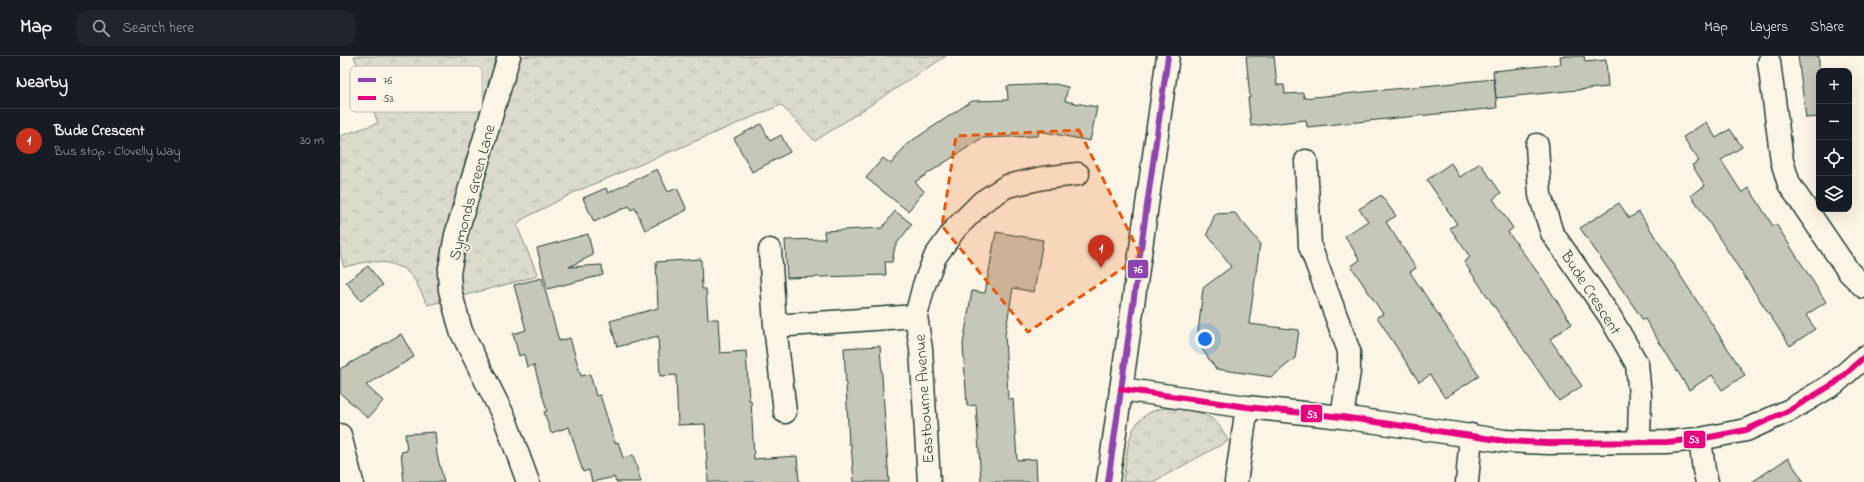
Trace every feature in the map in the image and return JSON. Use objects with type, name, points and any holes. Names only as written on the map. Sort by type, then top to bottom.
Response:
[{"type":"street","name":"Symonds Green Lane","points":[[509,56],[456,235],[449,273],[450,290],[461,331],[505,419],[528,482]]},
{"type":"street","points":[[1108,482],[1168,56]]},
{"type":"street","points":[[1769,62],[1782,162],[1789,184],[1848,272],[1864,287]]},
{"type":"street","name":"Bude Crescent","points":[[1537,145],[1540,194],[1552,233],[1609,315],[1636,364],[1640,396],[1639,441]]},
{"type":"street","points":[[1306,161],[1310,246],[1349,351],[1349,371],[1342,417]]},
{"type":"street","name":"Eastbourne Avenue","points":[[929,482],[921,348],[916,316],[924,285],[935,257],[955,230],[982,202],[1007,186],[1044,178],[1078,174]]},
{"type":"street","points":[[770,250],[775,326],[785,412]]},
{"type":"street","name":"Eastbourne Avenue","points":[[775,326],[916,316]]},
{"type":"street","points":[[1121,388],[1247,407],[1342,417],[1505,440],[1549,443],[1639,441],[1666,442],[1700,439],[1746,430],[1790,410],[1835,383],[1864,357]]},
{"type":"street","points":[[1236,482],[1247,407]]},
{"type":"street","points":[[340,435],[352,482]]},
{"type":"street","points":[[1467,482],[1471,435]]},
{"type":"street","points":[[1700,439],[1707,482]]},
{"type":"highlighted area","points":[[1079,130],[1141,256],[1028,332],[942,226],[956,136]]},
{"type":"green space","points":[[354,56],[946,56],[815,141],[781,105],[575,192],[521,220],[517,226],[538,276],[428,305],[414,279],[405,269],[388,263],[370,261],[344,267],[340,254],[340,136],[378,123],[374,112],[482,112],[482,66],[358,66]]},
{"type":"green space","points":[[1165,408],[1186,410],[1203,414],[1217,423],[1228,441],[1153,482],[1123,482],[1128,446],[1135,426],[1142,418],[1152,412]]},
{"type":"building","points":[[1246,56],[1274,56],[1277,85],[1284,85],[1285,94],[1303,93],[1304,98],[1494,79],[1497,108],[1307,127],[1306,120],[1251,126]]},
{"type":"building","points":[[1560,56],[1584,56],[1585,62],[1606,60],[1608,87],[1496,98],[1493,71],[1561,64]]},
{"type":"building","points":[[1798,56],[1819,56],[1819,68],[1816,68],[1816,117],[1806,118]]},
{"type":"building","points":[[1055,84],[1068,87],[1065,101],[1097,107],[1090,141],[1039,131],[1038,136],[982,138],[915,182],[924,191],[908,211],[866,178],[883,158],[891,164],[907,144],[972,101],[1008,100],[1007,86]]},
{"type":"building","points":[[1706,122],[1716,138],[1730,129],[1742,147],[1721,160],[1742,193],[1749,188],[1773,226],[1776,224],[1826,302],[1806,315],[1815,329],[1790,346],[1691,195],[1705,186],[1692,165],[1699,161],[1683,137]]},
{"type":"building","points":[[761,124],[770,141],[781,135],[790,152],[752,172],[734,138]]},
{"type":"building","points":[[1451,163],[1460,177],[1480,163],[1501,193],[1493,199],[1513,228],[1508,232],[1541,277],[1572,324],[1550,339],[1582,386],[1559,401],[1464,262],[1470,257],[1450,228],[1457,224],[1427,180]]},
{"type":"building","points":[[657,169],[668,192],[677,188],[687,210],[645,230],[635,208],[631,210],[629,206],[594,222],[583,198],[606,188],[608,193]]},
{"type":"building","points":[[1381,195],[1396,216],[1386,222],[1416,268],[1410,272],[1479,376],[1445,398],[1430,375],[1419,382],[1377,317],[1383,314],[1351,266],[1360,260],[1345,236],[1368,221],[1359,209]]},
{"type":"building","points":[[1619,203],[1629,218],[1639,212],[1745,375],[1722,390],[1712,375],[1689,390],[1645,319],[1643,320],[1580,228]]},
{"type":"building","points":[[895,211],[912,224],[895,246],[892,262],[885,262],[886,275],[787,278],[785,240],[825,239],[824,231],[882,228]]},
{"type":"building","points":[[1235,213],[1260,243],[1249,324],[1299,330],[1295,358],[1272,377],[1216,369],[1197,342],[1203,288],[1231,267],[1207,234],[1215,214]]},
{"type":"building","points":[[996,232],[1043,240],[1034,292],[1013,288],[1005,335],[1008,399],[1013,399],[1017,460],[1036,459],[1037,482],[981,482],[976,405],[967,406],[963,344],[972,291],[985,293]]},
{"type":"building","points":[[588,234],[593,255],[569,267],[602,265],[603,275],[547,289],[537,248]]},
{"type":"building","points":[[701,259],[702,289],[706,289],[708,319],[718,319],[720,353],[746,351],[749,400],[751,400],[754,459],[797,456],[799,482],[708,482],[705,424],[678,425],[676,375],[660,376],[658,336],[617,347],[610,321],[658,308],[656,262]]},
{"type":"building","points":[[368,266],[383,285],[361,301],[346,282]]},
{"type":"building","points":[[542,278],[559,341],[570,338],[581,376],[590,374],[596,396],[600,395],[615,443],[618,442],[623,458],[633,455],[641,482],[616,482],[614,477],[592,482],[589,470],[583,472],[569,427],[551,433],[544,412],[547,411],[534,365],[527,367],[524,354],[519,356],[513,334],[526,330],[514,285]]},
{"type":"building","points":[[401,334],[414,357],[366,385],[383,401],[368,418],[340,393],[340,369]]},
{"type":"building","points":[[880,346],[889,482],[854,482],[851,444],[849,444],[844,348]]},
{"type":"building","points":[[435,432],[437,455],[444,482],[404,482],[401,452],[407,451],[405,434]]},
{"type":"building","points":[[1788,458],[1804,482],[1752,482]]},
{"type":"transit line","name":"76","points":[[1108,482],[1168,56]]},
{"type":"transit line","name":"53","points":[[1121,389],[1247,407],[1342,417],[1505,441],[1549,443],[1666,442],[1700,439],[1746,430],[1790,410],[1835,383],[1864,357]]},
{"type":"place","name":"Bude Crescent","points":[[1101,268]]}]
